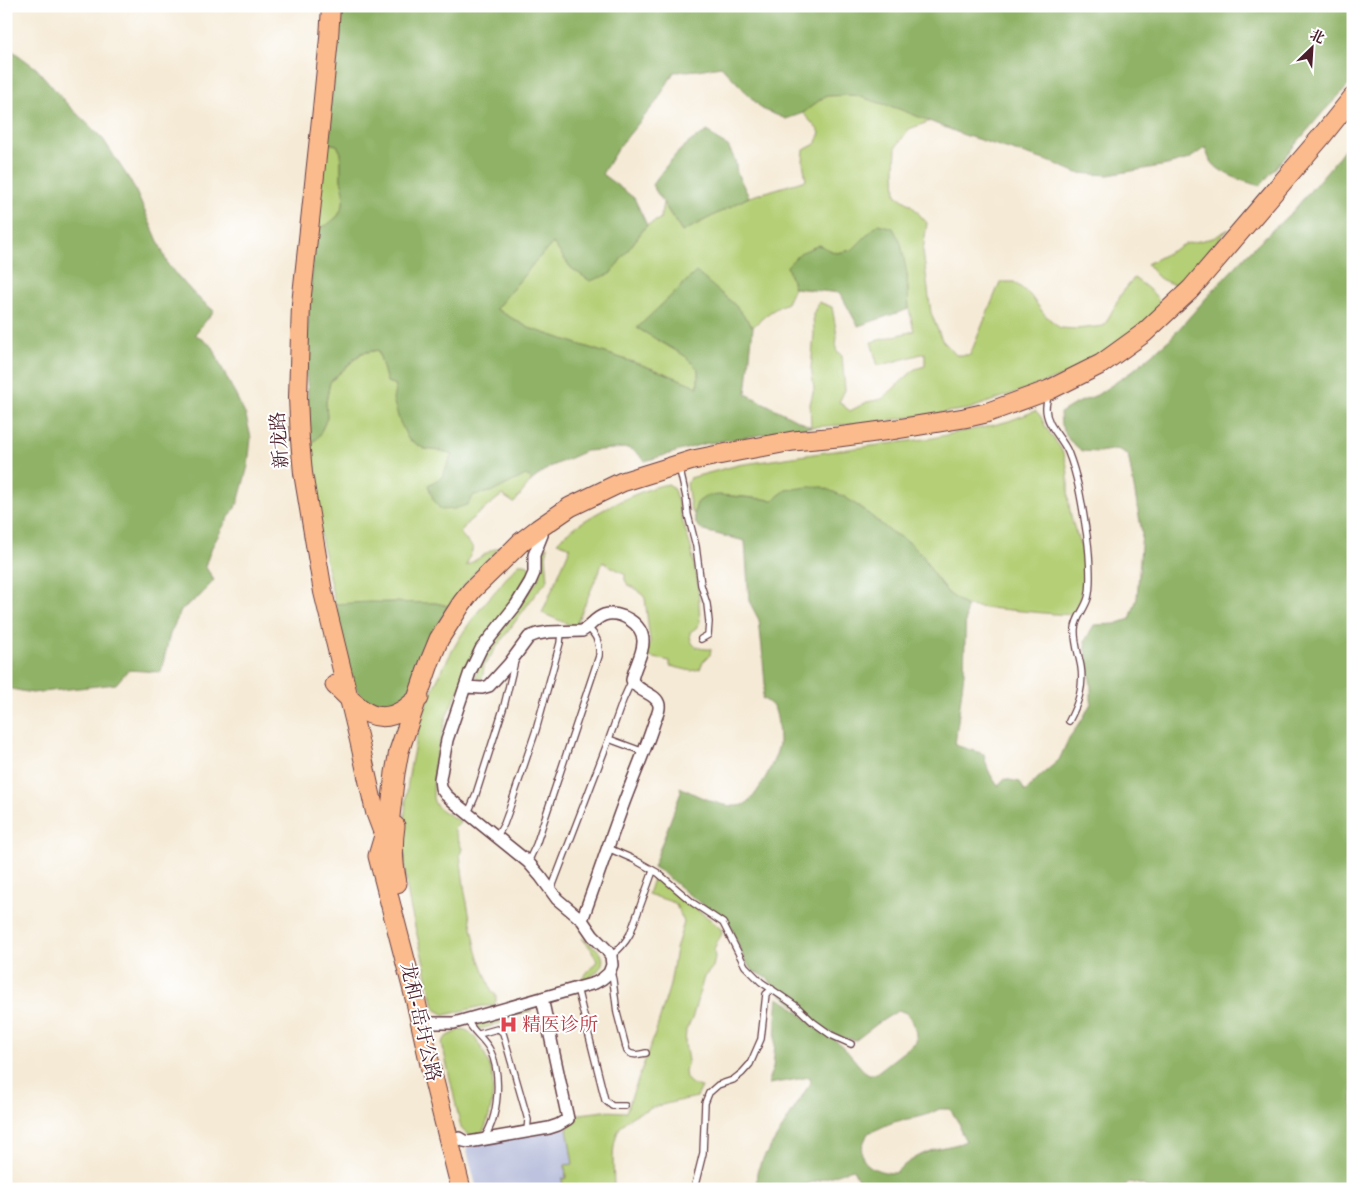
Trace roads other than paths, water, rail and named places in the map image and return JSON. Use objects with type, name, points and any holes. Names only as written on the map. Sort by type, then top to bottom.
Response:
[{"type":"highway","points":[[1048,394],[1101,364],[1144,333],[1191,289],[1353,97]]},
{"type":"highway","points":[[386,859],[393,842],[406,764],[430,661],[439,640],[462,602],[479,582],[521,542],[540,532],[570,507],[640,476],[680,468],[738,451],[793,441],[897,429],[964,418],[1071,388],[1148,340],[1195,296],[1353,111]]},
{"type":"highway","points":[[341,691],[370,715],[381,718],[403,710],[422,695]]},
{"type":"highway","points":[[386,859],[384,836],[390,816],[399,751],[422,695]]},
{"type":"highway","name":"龙和-岳圩公路","points":[[386,859],[400,899],[434,1023],[446,1084],[471,1189]]},
{"type":"highway","name":"龙和-岳圩公路","points":[[386,859],[430,1065],[461,1189]]},
{"type":"main road","name":"新龙路","points":[[321,6],[320,36],[292,303],[287,394],[292,469],[298,516],[341,691],[359,740],[375,812],[384,836]]},
{"type":"main road","name":"新龙路","points":[[331,6],[301,304],[298,397],[303,473],[341,691],[343,714],[362,802],[386,859]]},
{"type":"street","points":[[434,1023],[454,1023],[602,980],[609,973],[612,964],[606,950],[582,920],[557,899],[536,870],[446,795],[441,788],[440,779],[447,740],[470,672],[481,649],[516,605],[530,582],[534,573],[534,555],[540,532]]},
{"type":"street","points":[[466,687],[482,688],[489,686],[528,637],[543,633],[582,631],[603,615],[610,614],[631,620],[638,627],[644,641],[632,680],[639,688],[654,696],[658,700],[659,706],[652,731],[582,920]]},
{"type":"street","points":[[459,1138],[469,1142],[558,1125],[568,1119],[542,998]]},
{"type":"lane","points":[[1048,394],[1046,408],[1050,423],[1067,450],[1075,471],[1087,532],[1089,554],[1090,577],[1088,598],[1075,628],[1081,670],[1081,691],[1069,722]]},
{"type":"lane","points":[[680,468],[707,604],[708,635],[701,639]]},
{"type":"lane","points":[[528,862],[536,845],[599,656],[600,648],[597,638],[588,628]]},
{"type":"lane","points":[[497,836],[506,818],[536,730],[560,643],[561,633]]},
{"type":"lane","points":[[468,813],[475,797],[504,706],[516,654]]},
{"type":"lane","points":[[551,891],[632,680]]},
{"type":"lane","points":[[609,739],[644,752]]},
{"type":"lane","points":[[608,848],[653,870],[693,903],[723,923],[745,966],[761,982],[796,1006],[831,1035],[851,1044]]},
{"type":"lane","points":[[610,956],[625,942],[630,934],[653,870]]},
{"type":"lane","points":[[609,973],[613,980],[617,1013],[627,1051],[634,1055],[646,1053]]},
{"type":"lane","points":[[577,988],[605,1100],[612,1106],[625,1106]]},
{"type":"lane","points":[[694,1189],[703,1153],[705,1103],[710,1093],[718,1085],[733,1080],[742,1074],[750,1064],[761,1039],[766,994],[772,990]]},
{"type":"lane","points":[[467,1019],[490,1050],[497,1082],[495,1109],[487,1134],[483,1139]]},
{"type":"lane","points":[[479,1034],[497,1029],[503,1033],[528,1120],[527,1131]]},
{"type":"place","name":"精医诊所","points":[[508,1025]]}]
